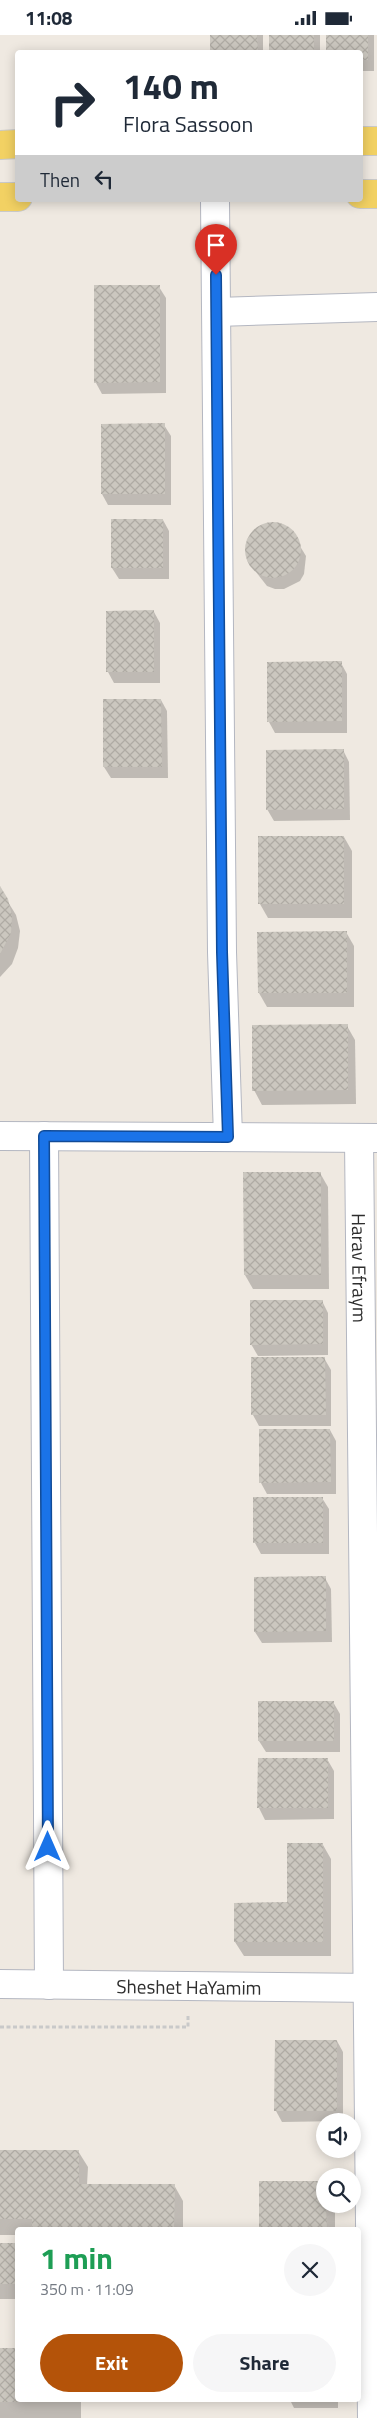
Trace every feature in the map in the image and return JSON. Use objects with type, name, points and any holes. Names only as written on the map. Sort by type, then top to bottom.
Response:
[{"type":"main road","points":[[363,141],[377,141]]},
{"type":"main road","points":[[0,145],[15,144]]},
{"type":"main road","points":[[363,194],[377,194]]},
{"type":"main road","points":[[0,197],[15,197]]},
{"type":"street","points":[[215,202],[222,952],[228,1137]]},
{"type":"street","points":[[217,312],[377,307]]},
{"type":"street","points":[[0,1136],[368,1138]]},
{"type":"street","points":[[44,1136],[50,1985]]},
{"type":"street","name":"Harav Efraym","points":[[368,1138],[372,2418]]},
{"type":"street","name":"Sheshet HaYamim","points":[[0,1984],[372,1988]]},
{"type":"path","points":[[0,2027],[188,2027],[188,1986]]},
{"type":"building","points":[[210,35],[257,35],[258,50],[210,50]]},
{"type":"building","points":[[269,35],[314,35],[314,50],[269,50]]},
{"type":"building","points":[[326,35],[368,35],[368,60],[363,60],[363,50],[326,50]]},
{"type":"building","points":[[94,285],[160,285],[160,382],[94,383]]},
{"type":"building","points":[[165,423],[165,494],[101,494],[101,424]]},
{"type":"building","points":[[111,519],[163,519],[163,568],[111,568]]},
{"type":"building","points":[[273,522],[288,527],[296,535],[301,550],[296,565],[288,573],[273,578],[258,573],[250,565],[245,550],[250,535],[258,527]]},
{"type":"building","points":[[154,610],[154,672],[106,672],[106,611]]},
{"type":"building","points":[[342,661],[342,721],[267,722],[267,662]]},
{"type":"building","points":[[103,699],[161,699],[162,767],[103,767]]},
{"type":"building","points":[[344,749],[344,809],[266,810],[266,750]]},
{"type":"building","points":[[258,836],[344,836],[344,904],[258,904]]},
{"type":"building","points":[[0,886],[8,899],[12,916],[11,933],[0,954]]},
{"type":"building","points":[[347,931],[347,993],[258,993],[257,932]]},
{"type":"building","points":[[348,1024],[348,1090],[252,1091],[252,1025]]},
{"type":"building","points":[[243,1172],[321,1172],[321,1275],[244,1275]]},
{"type":"building","points":[[250,1300],[323,1300],[323,1344],[250,1345]]},
{"type":"building","points":[[251,1357],[325,1357],[326,1415],[251,1415]]},
{"type":"building","points":[[259,1429],[330,1429],[331,1482],[259,1483]]},
{"type":"building","points":[[253,1497],[323,1497],[323,1543],[253,1543]]},
{"type":"building","points":[[326,1576],[326,1631],[254,1632],[254,1577]]},
{"type":"building","points":[[258,1701],[334,1701],[334,1741],[258,1741]]},
{"type":"building","points":[[258,1758],[328,1758],[328,1808],[257,1808]]},
{"type":"building","points":[[287,1843],[323,1843],[323,1942],[234,1942],[234,1903],[287,1902]]},
{"type":"building","points":[[275,2040],[337,2040],[337,2111],[274,2111]]},
{"type":"building","points":[[0,2150],[79,2150],[79,2184],[175,2184],[174,2227],[32,2227],[32,2219],[0,2219]]},
{"type":"building","points":[[259,2181],[316,2181],[316,2213],[326,2213],[327,2227],[259,2227]]},
{"type":"building","points":[[0,2243],[15,2243],[15,2284],[0,2284]]},
{"type":"building","points":[[0,2348],[15,2348],[15,2402],[0,2402]]},
{"type":"route","points":[[48,1847],[44,1136],[228,1137],[222,952],[216,275]]}]
